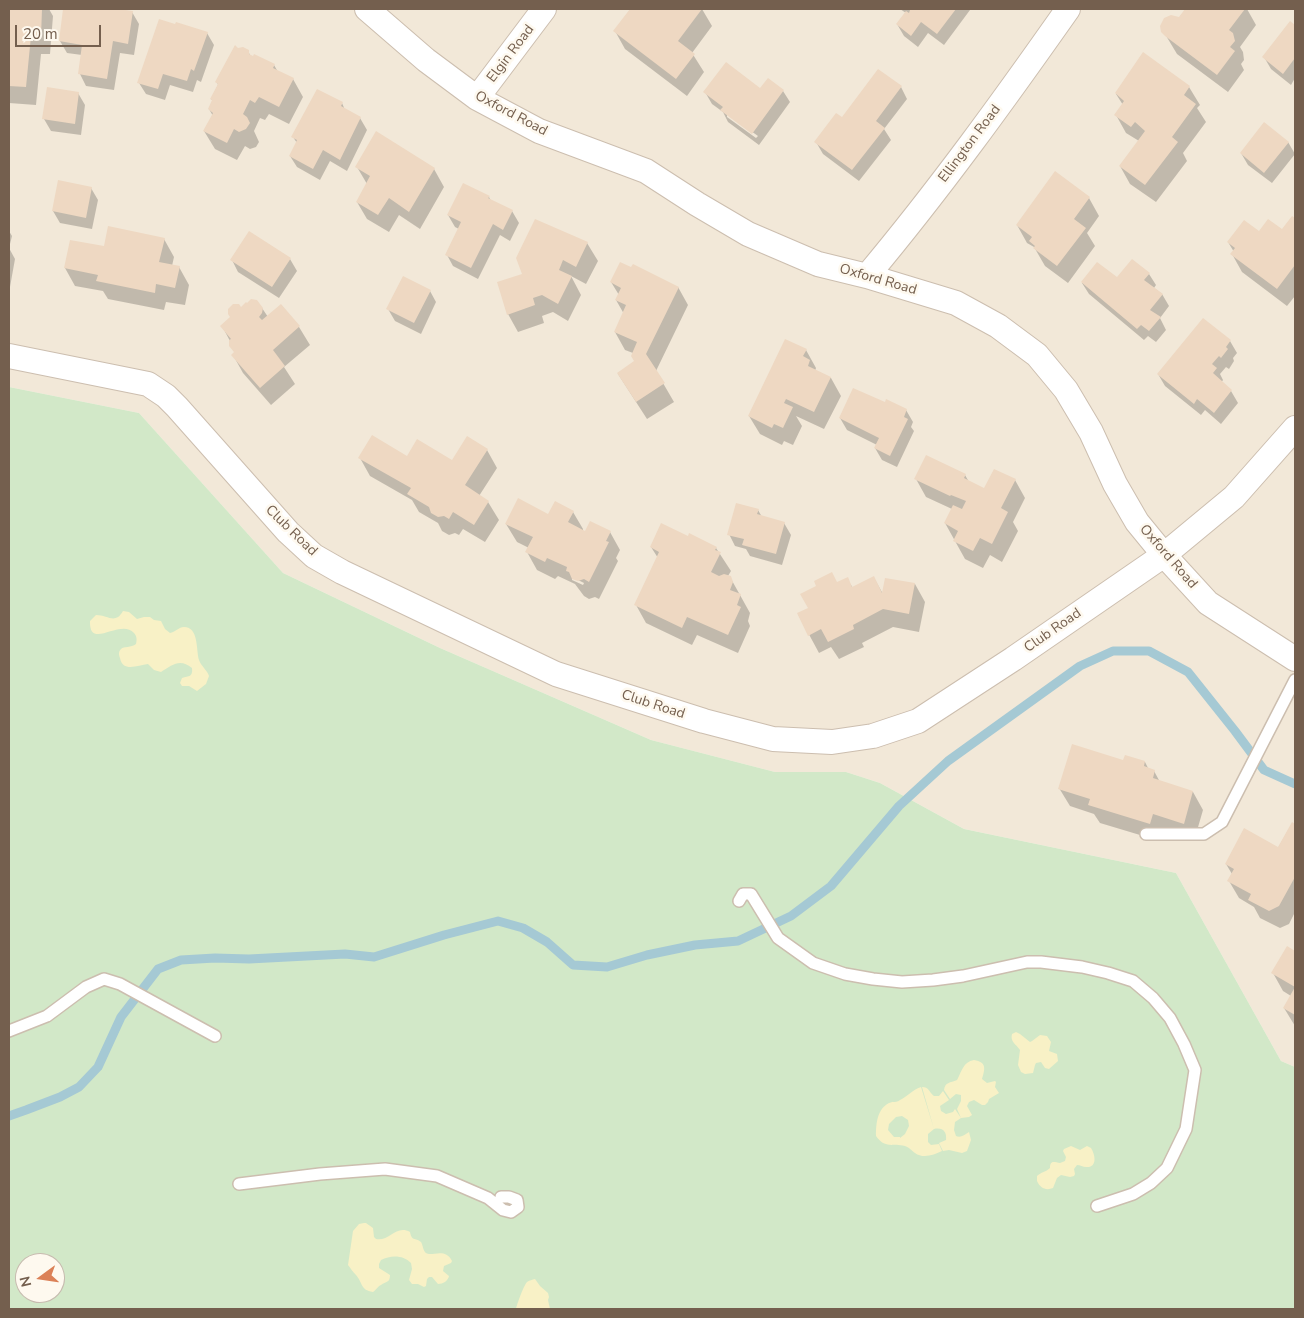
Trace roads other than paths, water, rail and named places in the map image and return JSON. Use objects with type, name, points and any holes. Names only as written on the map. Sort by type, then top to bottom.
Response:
[{"type":"street","name":"Oxford Road","points":[[367,9],[426,60],[477,98],[539,131],[646,171],[748,234],[818,264],[867,276],[956,303],[998,326],[1037,356],[1066,390],[1091,432],[1137,522],[1164,555],[1208,603],[1295,659]]},
{"type":"street","name":"Elgin Road","points":[[477,98],[544,9]]},
{"type":"street","name":"Ellington Road","points":[[867,276],[932,196],[998,108],[1068,9]]},
{"type":"street","name":"Club Road","points":[[9,356],[148,384],[166,396],[177,407],[288,532],[314,556],[342,572],[556,674],[704,722],[773,740],[832,742],[873,736],[918,721],[1013,659],[1164,555],[1234,497],[1295,428]]},
{"type":"lane","points":[[1146,834],[1204,834],[1222,822],[1295,680]]},
{"type":"lane","points":[[739,901],[744,894],[751,894],[778,938],[813,963],[845,974],[902,982],[963,976],[1027,962],[1040,962],[1082,967],[1133,980],[1153,998],[1170,1018],[1184,1044],[1194,1070],[1190,1110],[1186,1129],[1168,1168],[1151,1183],[1133,1194],[1097,1206]]},
{"type":"lane","points":[[9,1031],[47,1016],[86,987],[104,979],[120,984],[215,1036]]},
{"type":"lane","points":[[239,1184],[320,1174],[385,1169],[437,1176],[488,1198],[503,1210],[511,1212],[518,1207],[517,1200],[501,1197]]},
{"type":"waterway","points":[[9,1116],[60,1097],[79,1087],[98,1067],[121,1017],[158,969],[181,960],[345,954],[374,957],[444,935],[498,921],[523,928],[547,942],[573,965],[607,967],[647,955],[695,945],[738,941],[791,916],[831,886],[899,806],[948,761],[1080,666],[1113,651],[1149,651],[1188,672],[1264,770],[1295,784]]}]
